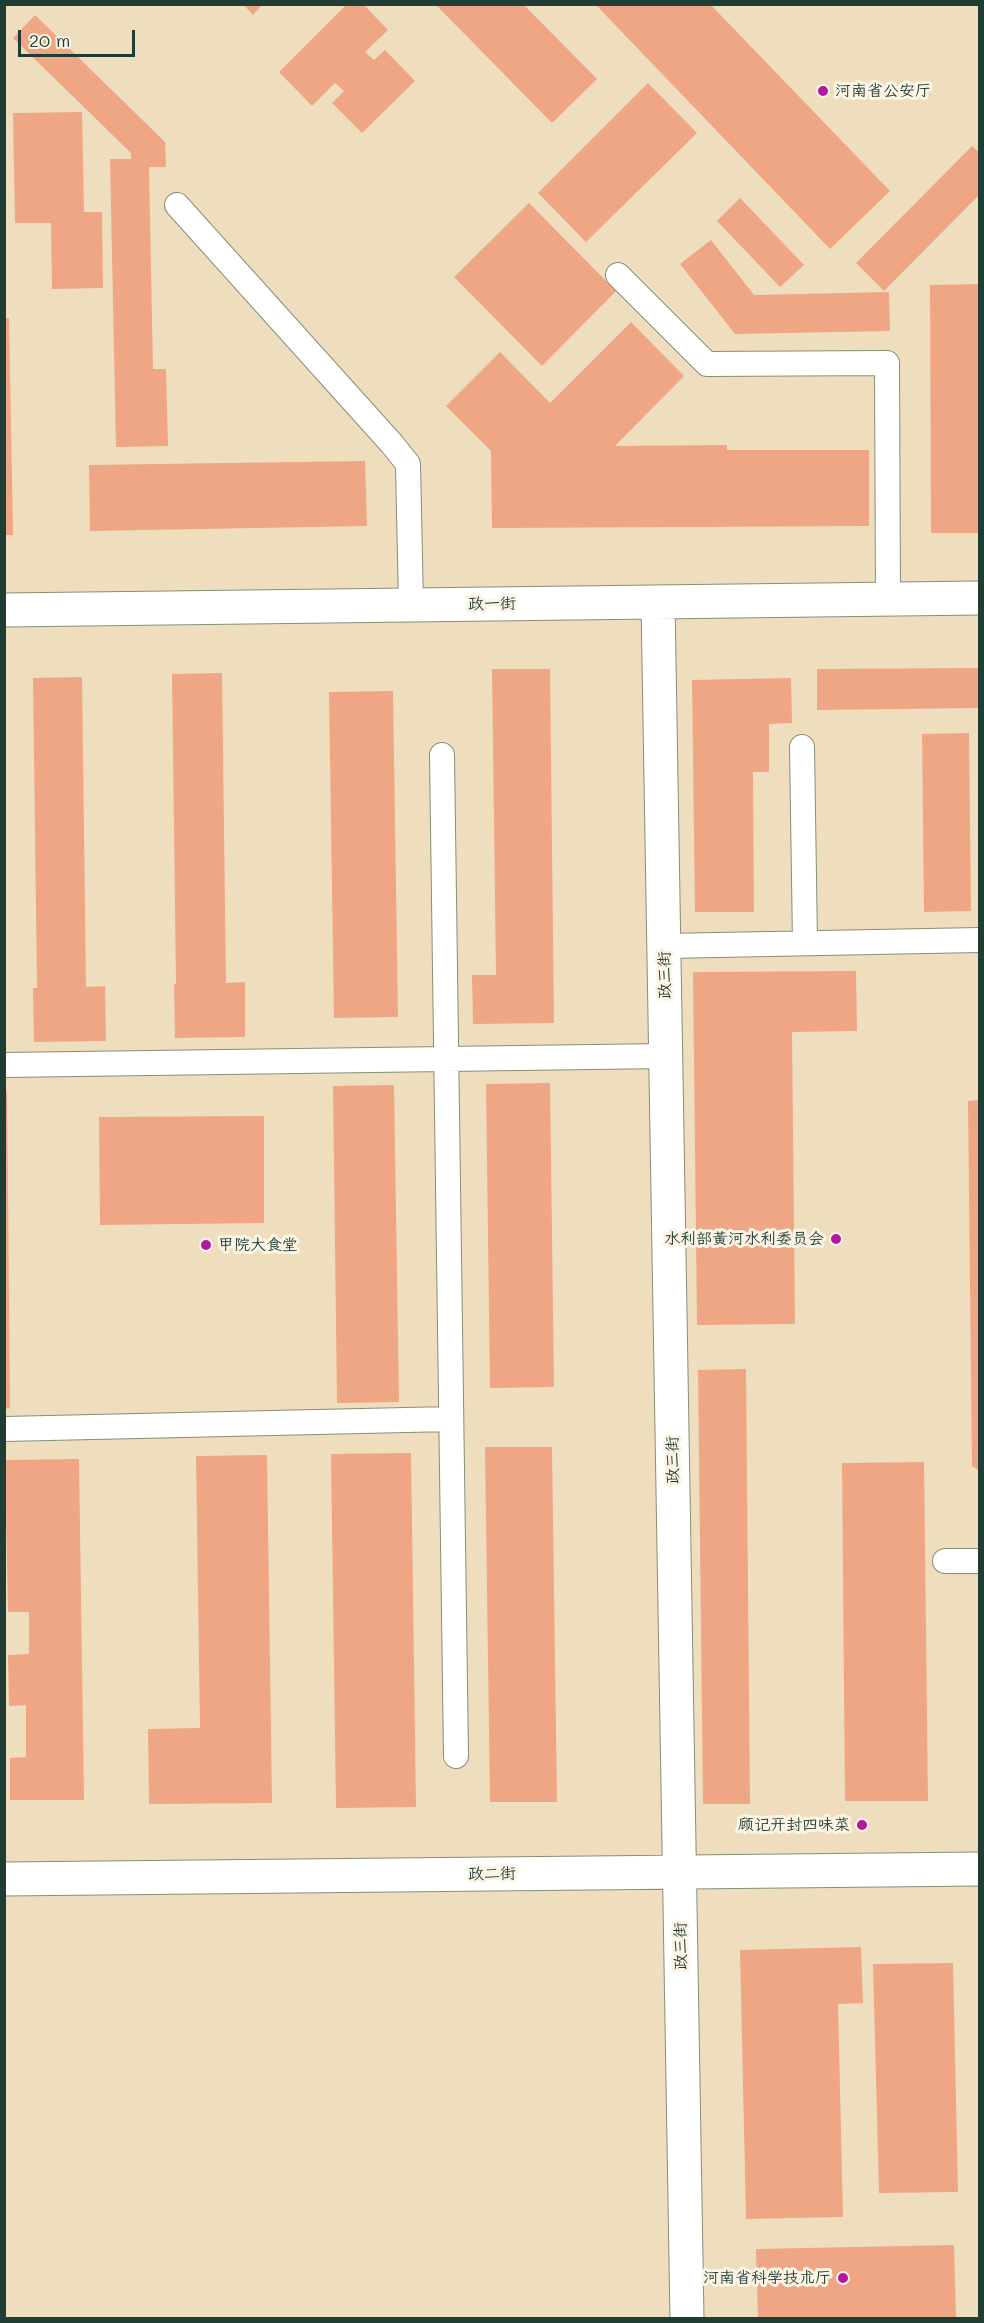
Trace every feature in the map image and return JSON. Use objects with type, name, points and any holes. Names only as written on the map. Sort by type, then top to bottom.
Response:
[{"type":"street","name":"政一街","points":[[4,610],[980,598]]},
{"type":"street","name":"政三街","points":[[658,603],[687,2319]]},
{"type":"street","name":"政二街","points":[[4,1880],[980,1869]]},
{"type":"lane","points":[[177,205],[408,464],[411,605]]},
{"type":"lane","points":[[618,275],[707,364],[887,363],[888,600]]},
{"type":"lane","points":[[802,747],[805,943]]},
{"type":"lane","points":[[442,755],[456,1756]]},
{"type":"lane","points":[[664,946],[980,940]]},
{"type":"lane","points":[[4,1065],[666,1056]]},
{"type":"lane","points":[[4,1429],[451,1419]]},
{"type":"lane","points":[[945,1561],[980,1561]]},
{"type":"building","points":[[243,4],[263,4],[253,15]]},
{"type":"building","points":[[347,4],[363,4],[388,30],[365,52],[374,60],[385,50],[415,81],[362,133],[332,103],[344,91],[335,83],[312,106],[279,72]]},
{"type":"building","points":[[435,4],[523,4],[597,79],[552,123]]},
{"type":"building","points":[[595,4],[710,4],[890,191],[830,249]]},
{"type":"building","points":[[35,15],[165,142],[166,167],[149,167],[153,369],[166,369],[168,446],[116,447],[110,159],[131,159],[131,153],[13,38]]},
{"type":"building","points":[[648,83],[697,133],[586,242],[538,193]]},
{"type":"building","points":[[82,112],[84,212],[102,212],[103,288],[52,289],[51,223],[15,223],[13,113]]},
{"type":"building","points":[[972,146],[980,153],[980,194],[884,291],[856,263]]},
{"type":"building","points":[[740,198],[804,265],[780,287],[717,221]]},
{"type":"building","points":[[529,203],[616,291],[542,366],[454,277]]},
{"type":"building","points":[[711,240],[754,295],[889,292],[890,331],[735,334],[680,264]]},
{"type":"building","points":[[980,284],[980,533],[931,533],[930,285]]},
{"type":"building","points":[[4,318],[9,318],[13,535],[4,535]]},
{"type":"building","points":[[631,322],[684,376],[615,446],[727,445],[727,450],[869,450],[869,526],[492,528],[491,451],[446,406],[500,352],[550,403]]},
{"type":"building","points":[[365,461],[367,526],[90,531],[89,465]]},
{"type":"building","points":[[980,668],[980,708],[817,710],[817,669]]},
{"type":"building","points":[[492,669],[550,669],[554,1023],[473,1024],[472,975],[496,975]]},
{"type":"building","points":[[222,673],[226,983],[245,982],[245,1037],[175,1038],[172,674]]},
{"type":"building","points":[[82,677],[86,987],[105,986],[106,1041],[34,1042],[33,988],[37,988],[33,678]]},
{"type":"building","points":[[791,678],[792,723],[769,724],[769,772],[753,772],[754,912],[695,912],[692,680]]},
{"type":"building","points":[[393,691],[398,1017],[334,1018],[329,692]]},
{"type":"building","points":[[969,733],[971,911],[924,912],[922,734]]},
{"type":"building","points":[[856,971],[857,1031],[792,1032],[795,1324],[697,1325],[693,972]]},
{"type":"building","points":[[550,1083],[554,1387],[490,1388],[486,1084]]},
{"type":"building","points":[[394,1085],[399,1402],[337,1403],[333,1086]]},
{"type":"building","points":[[4,1091],[7,1091],[10,1408],[4,1409]]},
{"type":"building","points":[[980,1100],[980,1471],[972,1466],[968,1101]]},
{"type":"building","points":[[264,1116],[264,1223],[100,1225],[99,1117]]},
{"type":"building","points":[[746,1369],[750,1804],[703,1804],[698,1370]]},
{"type":"building","points":[[485,1447],[552,1447],[557,1802],[490,1802]]},
{"type":"building","points":[[411,1453],[416,1807],[336,1808],[331,1454]]},
{"type":"building","points":[[267,1455],[272,1803],[149,1804],[148,1729],[200,1728],[196,1456]]},
{"type":"building","points":[[79,1459],[84,1800],[10,1800],[10,1758],[26,1757],[26,1705],[9,1706],[8,1655],[29,1654],[29,1612],[8,1612],[5,1460]]},
{"type":"building","points":[[924,1462],[928,1801],[845,1801],[842,1463]]},
{"type":"building","points":[[861,1947],[863,2003],[838,2004],[843,2217],[746,2219],[740,1950]]},
{"type":"building","points":[[953,1963],[958,2192],[879,2193],[873,1964]]},
{"type":"building","name":"河南省科学技术厅","points":[[954,2245],[956,2318],[758,2318],[756,2249]]},
{"type":"place","name":"河南省公安厅","points":[[823,91]]},
{"type":"place","name":"水利部黄河水利委员会","points":[[836,1239]]},
{"type":"place","name":"甲院大食堂","points":[[206,1245]]},
{"type":"place","name":"顾记开封四味菜","points":[[862,1825]]},
{"type":"place","name":"河南省科学技术厅","points":[[843,2278]]}]
